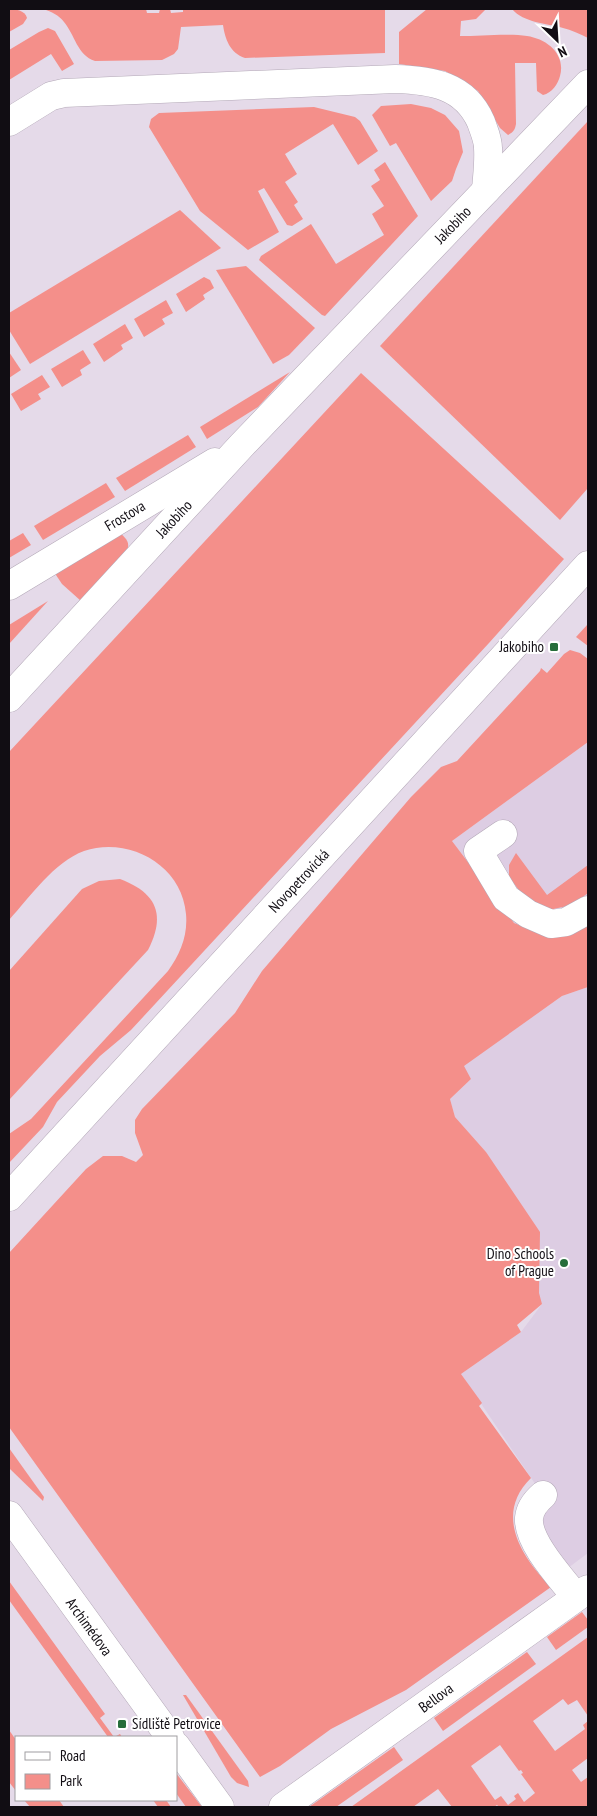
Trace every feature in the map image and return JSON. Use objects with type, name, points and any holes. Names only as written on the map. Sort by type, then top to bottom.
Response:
[{"type":"street","points":[[9,122],[51,96],[64,92],[420,79],[448,87],[461,95],[476,112],[488,147],[486,190]]},
{"type":"street","name":"Jakobiho","points":[[9,698],[242,445],[588,84]]},
{"type":"street","name":"Frostova","points":[[9,586],[242,445]]},
{"type":"street","name":"Novopetrovická","points":[[9,1197],[588,565]]},
{"type":"street","points":[[503,834],[478,851],[506,898],[528,914],[551,924],[566,922],[588,910]]},
{"type":"street","points":[[543,1494],[534,1504],[529,1516],[529,1527],[534,1540],[547,1560],[582,1593]]},
{"type":"street","name":"Archimédova","points":[[9,1515],[169,1736]]},
{"type":"street","name":"Bellova","points":[[283,1807],[582,1593]]},
{"type":"street","points":[[178,1749],[220,1807]]},
{"type":"shaded area","points":[[588,742],[588,924],[548,936],[514,923],[452,841]]},
{"type":"shaded area","name":"Dino Schools of Prague","points":[[588,987],[588,1553],[568,1568],[529,1527],[542,1494],[461,1374],[521,1332],[542,1304],[486,1152],[455,1117],[450,1099],[471,1079],[463,1066],[562,996]]},
{"type":"green space","points":[[9,9],[22,12],[27,18],[23,24],[9,32]]},
{"type":"green space","points":[[44,9],[146,9],[147,13],[159,13],[160,9],[170,9],[171,13],[183,12],[183,9],[385,9],[385,53],[245,58],[236,53],[229,45],[223,25],[181,27],[178,49],[174,54],[162,60],[95,61],[84,54],[62,20]]},
{"type":"green space","points":[[427,9],[486,9],[476,19],[461,21],[460,36],[527,36],[548,44],[557,54],[561,68],[559,79],[552,90],[543,95],[537,91],[536,63],[515,63],[516,124],[510,134],[508,135],[500,128],[478,91],[445,71],[399,64],[399,32]]},
{"type":"green space","points":[[512,9],[588,9],[588,38],[576,32],[529,20]]},
{"type":"green space","points":[[48,28],[55,31],[74,64],[62,71],[51,54],[9,80],[9,50]]},
{"type":"green space","points":[[411,104],[431,108],[445,115],[459,131],[463,152],[452,181],[431,201],[396,143],[390,146],[372,115],[381,106]]},
{"type":"green space","points":[[314,107],[355,117],[360,121],[378,151],[358,165],[333,124],[285,154],[297,174],[285,182],[298,202],[294,205],[303,219],[292,226],[287,225],[264,188],[258,191],[279,232],[248,250],[200,211],[149,127],[151,119],[159,113]]},
{"type":"green space","points":[[588,121],[588,488],[560,520],[380,346]]},
{"type":"green space","points":[[385,162],[418,216],[325,316],[322,315],[259,260],[261,256],[311,224],[336,264],[384,235],[372,214],[384,206],[371,186],[380,180],[374,170]]},
{"type":"green space","points":[[180,210],[221,248],[30,364],[9,330],[9,313]]},
{"type":"green space","points":[[246,266],[315,328],[289,355],[273,364],[216,270]]},
{"type":"green space","points":[[204,277],[210,280],[214,288],[203,295],[205,299],[186,312],[176,294]]},
{"type":"green space","points":[[166,300],[173,313],[162,319],[165,324],[144,337],[134,319]]},
{"type":"green space","points":[[125,324],[133,338],[121,345],[123,349],[104,362],[93,344]]},
{"type":"green space","points":[[83,350],[91,363],[80,370],[82,375],[62,387],[51,369]]},
{"type":"green space","points":[[9,352],[21,370],[9,378]]},
{"type":"green space","points":[[290,372],[258,407],[207,439],[200,427]]},
{"type":"green space","points":[[361,373],[564,559],[489,643],[131,1030],[100,1056],[57,1102],[43,1127],[9,1163],[9,1134],[31,1119],[168,971],[182,944],[186,930],[186,914],[182,897],[175,881],[164,869],[150,858],[135,851],[101,847],[84,851],[63,863],[43,881],[9,920],[9,752]]},
{"type":"green space","points":[[42,375],[50,387],[38,394],[41,399],[21,411],[11,394]]},
{"type":"green space","points":[[188,435],[196,447],[125,491],[116,478]]},
{"type":"green space","points":[[106,483],[115,497],[43,540],[34,526]]},
{"type":"green space","points":[[23,533],[31,545],[9,558],[9,541]]},
{"type":"green space","points":[[121,534],[127,541],[127,551],[81,601],[62,584],[52,569]]},
{"type":"green space","points":[[48,601],[9,644],[9,625]]},
{"type":"green space","points":[[588,624],[588,646],[576,637]]},
{"type":"green space","points":[[570,650],[580,653],[588,659],[588,742],[452,841],[514,923],[548,936],[588,924],[588,987],[562,996],[464,1066],[471,1079],[450,1099],[455,1117],[486,1152],[540,1232],[539,1293],[542,1304],[517,1325],[521,1332],[461,1374],[482,1403],[479,1406],[531,1478],[520,1492],[514,1506],[513,1520],[516,1535],[522,1549],[530,1562],[551,1587],[406,1690],[331,1729],[280,1766],[260,1777],[9,1427],[9,1253],[86,1169],[103,1156],[122,1156],[136,1162],[143,1155],[135,1133],[135,1120],[142,1109],[235,1013],[262,971],[411,797],[441,767],[457,761],[541,668],[547,673]]},
{"type":"green space","points":[[516,853],[547,895],[588,865],[588,893],[572,905],[544,911],[531,906],[509,877],[509,865]]},
{"type":"green space","points":[[120,879],[143,891],[155,907],[157,916],[156,926],[148,950],[9,1100],[9,971],[82,889],[99,881]]},
{"type":"green space","points":[[9,1448],[44,1497],[43,1501],[9,1468]]},
{"type":"green space","points":[[9,1581],[105,1714],[100,1718],[113,1736],[107,1736],[9,1600]]},
{"type":"green space","points":[[582,1612],[588,1620],[588,1627],[556,1650],[547,1637]]},
{"type":"green space","points":[[588,1637],[588,1716],[577,1700],[568,1705],[563,1699],[533,1721],[555,1751],[585,1729],[583,1725],[588,1721],[588,1758],[572,1770],[581,1782],[588,1777],[588,1807],[499,1807],[497,1805],[494,1807],[452,1807],[438,1789],[413,1807],[351,1807]],"holes":[[[500,1745],[519,1771],[521,1770],[523,1773],[521,1774],[535,1793],[524,1802],[518,1793],[514,1796],[516,1799],[508,1805],[501,1796],[495,1800],[471,1766]]]},
{"type":"green space","points":[[527,1652],[536,1664],[443,1731],[434,1718]]},
{"type":"green space","points":[[183,1695],[186,1695],[248,1781],[249,1787],[237,1783],[231,1777]]},
{"type":"green space","points":[[9,1730],[15,1739],[15,1790],[9,1782]]},
{"type":"green space","points":[[394,1747],[403,1760],[336,1807],[309,1807]]},
{"type":"green space","points":[[178,1776],[202,1807],[186,1807],[178,1796]]},
{"type":"green space","points":[[25,1801],[60,1801],[64,1807],[30,1807]]},
{"type":"green space","points":[[154,1801],[167,1801],[171,1807],[158,1807]]},
{"type":"place","name":"Jakobiho","points":[[554,647]]},
{"type":"place","name":"Dino Schools of Prague","points":[[564,1263]]},
{"type":"place","name":"Sídliště Petrovice","points":[[122,1724]]}]
